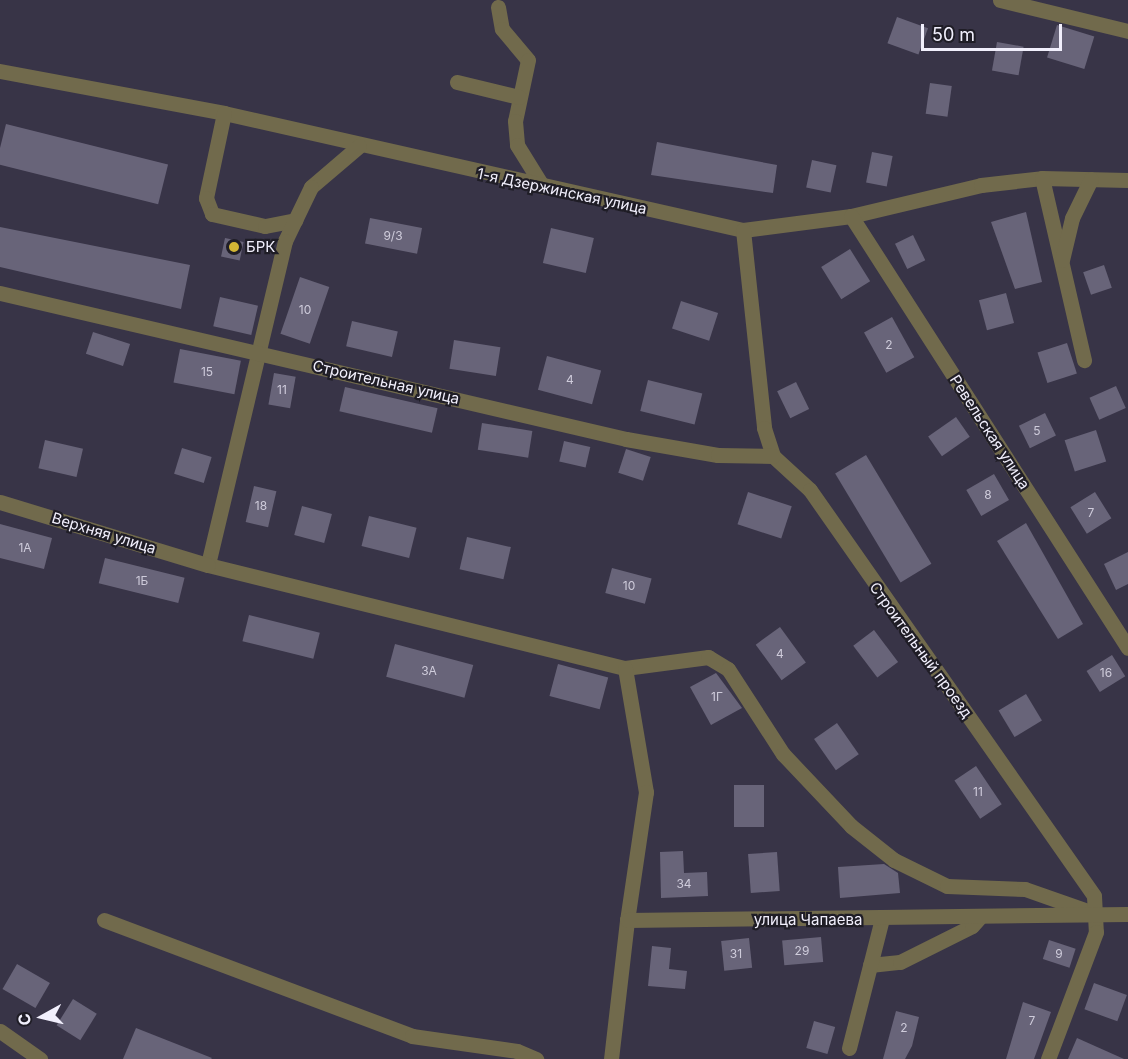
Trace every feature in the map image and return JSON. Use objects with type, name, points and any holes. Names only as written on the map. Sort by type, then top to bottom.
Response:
[{"type":"street","points":[[1000,0],[1128,31]]},
{"type":"street","points":[[498,7],[502,29],[528,60],[519,97],[517,145],[543,187]]},
{"type":"street","name":"1-я Дзержинская улица","points":[[0,71],[224,113],[359,146],[743,230],[851,216],[981,185],[1042,178],[1128,180]]},
{"type":"street","points":[[457,82],[519,97]]},
{"type":"street","points":[[224,113],[206,198],[212,214],[265,226],[295,220]]},
{"type":"street","points":[[208,565],[257,352],[295,220],[311,187],[359,146]]},
{"type":"street","points":[[1042,178],[1084,360]]},
{"type":"street","points":[[1061,263],[1072,218],[1091,179]]},
{"type":"street","name":"Ревельская улица","points":[[851,216],[1128,648]]},
{"type":"street","name":"Строительный проезд","points":[[743,230],[764,428],[773,456],[810,490],[1094,896],[1099,915]]},
{"type":"street","name":"Строительная улица","points":[[0,293],[626,439],[718,455],[773,456]]},
{"type":"street","name":"Верхняя улица","points":[[0,502],[208,565],[625,668]]},
{"type":"street","points":[[611,1059],[627,920],[646,792],[625,668],[708,657],[728,669],[783,754],[851,826],[894,860],[947,886],[1025,890],[1099,915],[1048,1059]]},
{"type":"street","name":"улица Чапаева","points":[[627,920],[882,919],[1128,914]]},
{"type":"street","points":[[870,965],[900,962],[972,927],[980,917]]},
{"type":"street","points":[[849,1048],[882,919]]},
{"type":"street","points":[[104,920],[412,1036],[517,1051],[536,1059]]},
{"type":"street","points":[[0,1031],[40,1059]]},
{"type":"building","points":[[897,17],[928,28],[918,55],[887,43]]},
{"type":"building","points":[[1057,25],[1094,36],[1084,69],[1047,58]]},
{"type":"building","points":[[997,42],[1024,47],[1019,75],[992,71]]},
{"type":"building","points":[[930,83],[952,86],[947,117],[926,114]]},
{"type":"building","points":[[6,124],[168,164],[158,204],[0,165],[0,148]]},
{"type":"building","points":[[657,142],[777,165],[773,193],[651,175]]},
{"type":"building","points":[[872,152],[893,156],[887,186],[866,182]]},
{"type":"building","points":[[812,160],[836,165],[831,193],[806,187]]},
{"type":"building","points":[[1026,212],[1042,282],[1015,289],[991,222]]},
{"type":"building","points":[[370,218],[422,228],[417,254],[365,244]]},
{"type":"building","points":[[0,227],[190,265],[181,309],[0,267]]},
{"type":"building","points":[[551,228],[594,238],[586,273],[543,263]]},
{"type":"building","points":[[913,235],[925,260],[907,269],[895,244]]},
{"type":"building","points":[[225,238],[244,242],[240,261],[221,257]]},
{"type":"building","points":[[850,249],[870,281],[841,299],[821,267]]},
{"type":"building","points":[[1104,265],[1112,288],[1091,295],[1083,272]]},
{"type":"building","points":[[300,277],[329,287],[310,344],[280,334]]},
{"type":"building","points":[[1006,293],[1014,323],[987,330],[979,300]]},
{"type":"building","points":[[220,297],[258,306],[251,335],[213,326]]},
{"type":"building","points":[[681,301],[718,313],[709,341],[672,329]]},
{"type":"building","points":[[892,317],[914,357],[886,373],[864,333]]},
{"type":"building","points":[[352,321],[398,332],[392,357],[346,346]]},
{"type":"building","points":[[93,332],[130,344],[123,366],[86,354]]},
{"type":"building","points":[[454,340],[500,347],[496,376],[449,369]]},
{"type":"building","points":[[1067,343],[1077,373],[1047,383],[1038,353]]},
{"type":"building","points":[[180,349],[241,361],[234,394],[174,382]]},
{"type":"building","points":[[547,356],[601,370],[592,404],[538,390]]},
{"type":"building","points":[[274,373],[296,377],[290,408],[268,405]]},
{"type":"building","points":[[648,380],[702,394],[695,425],[640,411]]},
{"type":"building","points":[[796,382],[809,409],[790,418],[777,391]]},
{"type":"building","points":[[1116,386],[1126,408],[1099,420],[1090,398]]},
{"type":"building","points":[[345,387],[438,408],[432,433],[339,411]]},
{"type":"building","points":[[1045,413],[1056,435],[1030,448],[1019,426]]},
{"type":"building","points":[[956,417],[970,437],[942,456],[928,437]]},
{"type":"building","points":[[482,423],[532,431],[528,458],[478,450]]},
{"type":"building","points":[[1096,430],[1106,461],[1075,472],[1065,440]]},
{"type":"building","points":[[45,440],[83,449],[76,477],[38,468]]},
{"type":"building","points":[[564,441],[590,447],[586,468],[559,461]]},
{"type":"building","points":[[182,448],[212,457],[204,483],[174,474]]},
{"type":"building","points":[[626,449],[651,457],[643,481],[618,473]]},
{"type":"building","points":[[866,455],[931,564],[901,582],[835,474]]},
{"type":"building","points":[[994,474],[1009,500],[981,516],[966,490]]},
{"type":"building","points":[[254,486],[276,491],[268,527],[246,522]]},
{"type":"building","points":[[748,492],[792,506],[781,539],[737,524]]},
{"type":"building","points":[[1095,492],[1111,518],[1087,534],[1070,507]]},
{"type":"building","points":[[302,506],[332,514],[324,543],[294,535]]},
{"type":"building","points":[[369,516],[417,528],[409,558],[362,546]]},
{"type":"building","points":[[1026,523],[1083,624],[1058,639],[997,541]]},
{"type":"building","points":[[0,524],[52,538],[44,569],[0,558]]},
{"type":"building","points":[[467,537],[511,547],[503,579],[460,569]]},
{"type":"building","points":[[1128,552],[1128,584],[1116,590],[1104,564]]},
{"type":"building","points":[[105,558],[185,578],[178,603],[99,583]]},
{"type":"building","points":[[612,568],[652,579],[645,604],[605,593]]},
{"type":"building","points":[[249,615],[320,633],[313,659],[242,641]]},
{"type":"building","points":[[780,627],[806,663],[782,680],[756,645]]},
{"type":"building","points":[[874,630],[898,662],[877,678],[853,646]]},
{"type":"building","points":[[395,644],[473,665],[464,698],[386,677]]},
{"type":"building","points":[[1112,655],[1125,676],[1100,692],[1087,671]]},
{"type":"building","points":[[558,664],[608,677],[600,709],[549,696]]},
{"type":"building","points":[[716,673],[742,708],[711,725],[690,687]]},
{"type":"building","points":[[1026,694],[1042,721],[1015,737],[999,710]]},
{"type":"building","points":[[837,723],[859,754],[836,770],[814,739]]},
{"type":"building","points":[[976,766],[1002,804],[980,819],[954,781]]},
{"type":"building","points":[[734,785],[764,785],[764,827],[734,827]]},
{"type":"building","points":[[683,851],[684,873],[707,872],[708,896],[661,898],[660,852]]},
{"type":"building","points":[[777,852],[780,891],[751,893],[748,854]]},
{"type":"building","points":[[884,864],[898,873],[900,893],[840,898],[838,867]]},
{"type":"building","points":[[821,937],[823,962],[784,965],[782,940]]},
{"type":"building","points":[[749,938],[752,968],[724,971],[721,941]]},
{"type":"building","points":[[1049,940],[1076,949],[1069,968],[1043,959]]},
{"type":"building","points":[[652,946],[671,948],[669,969],[687,971],[685,989],[648,986]]},
{"type":"building","points":[[17,964],[50,983],[35,1008],[2,989]]},
{"type":"building","points":[[1094,983],[1127,995],[1117,1021],[1084,1009]]},
{"type":"building","points":[[73,999],[97,1014],[80,1040],[57,1025]]},
{"type":"building","points":[[1023,1002],[1051,1012],[1034,1059],[1006,1059]]},
{"type":"building","points":[[896,1011],[919,1017],[912,1046],[905,1059],[883,1059]]},
{"type":"building","points":[[814,1021],[835,1027],[827,1054],[806,1048]]},
{"type":"building","points":[[136,1028],[212,1058],[123,1059]]},
{"type":"building","points":[[1077,1038],[1124,1059],[1068,1059]]},
{"type":"place","name":"БРК","points":[[234,247]]}]
